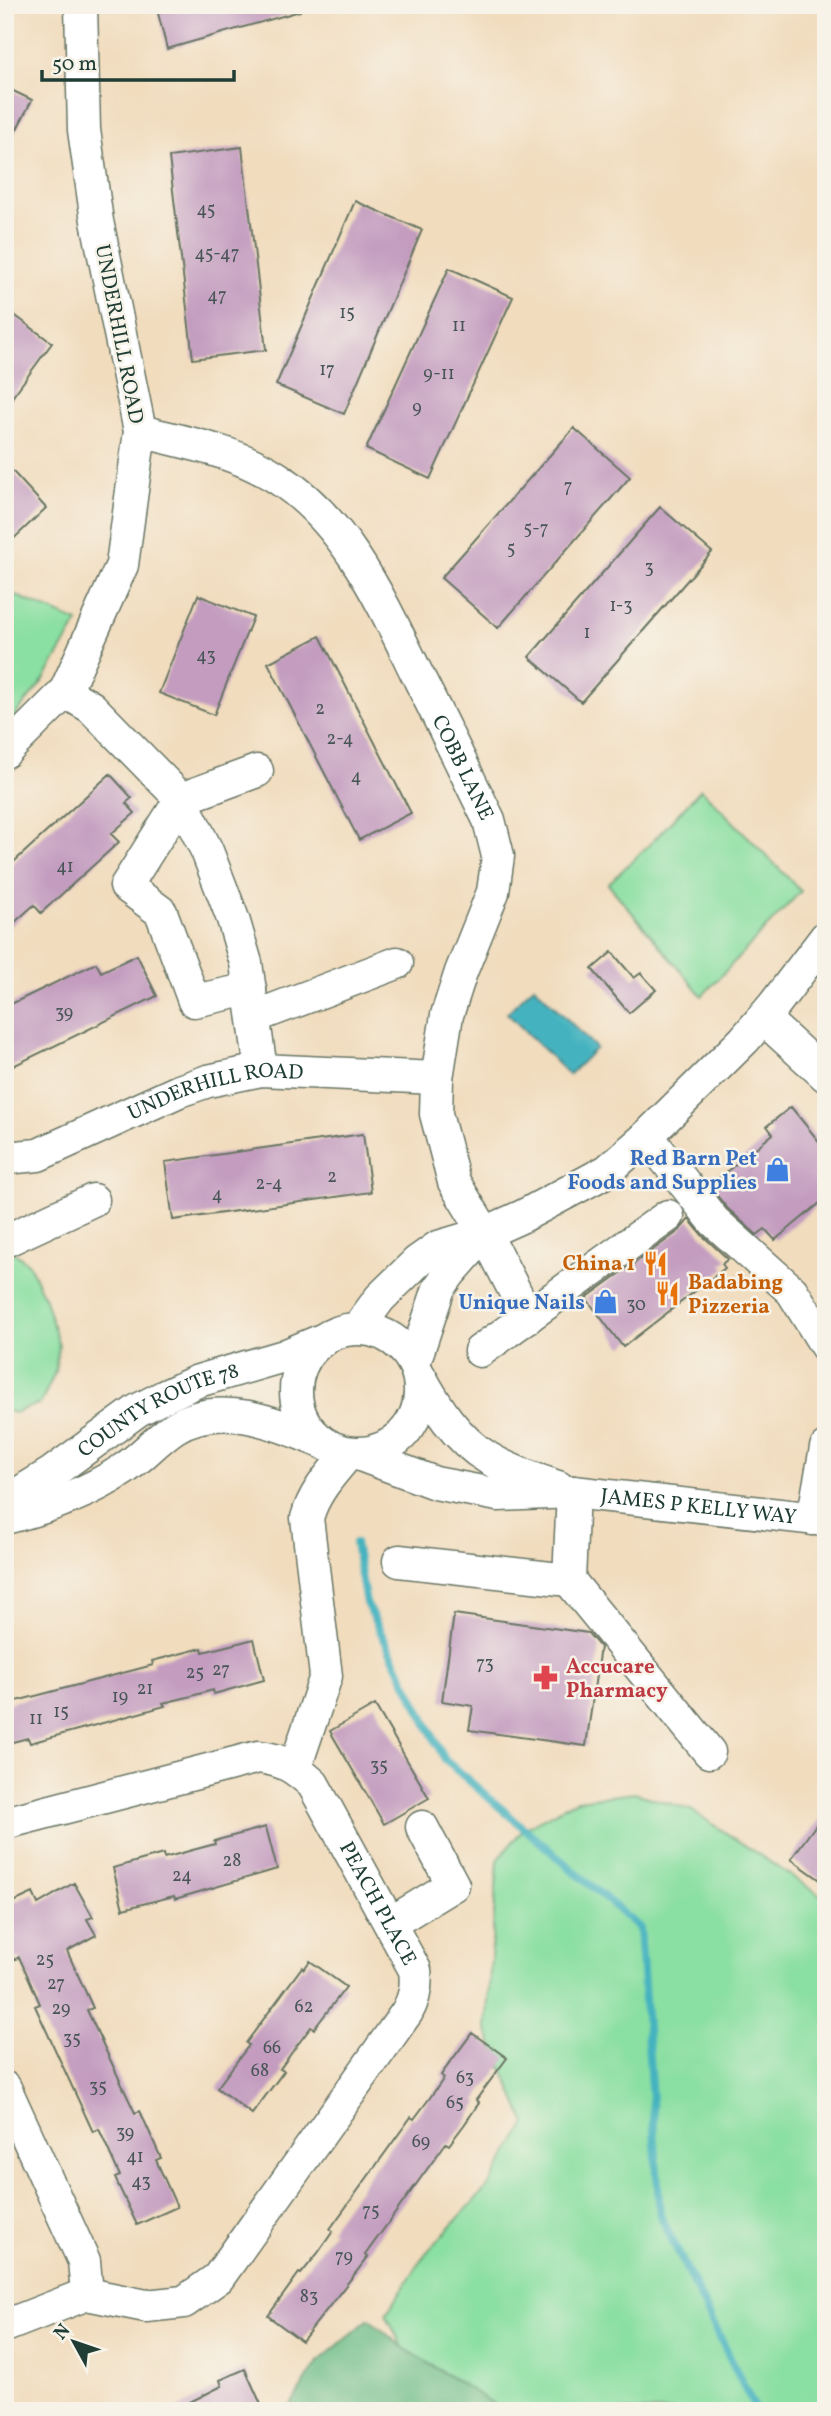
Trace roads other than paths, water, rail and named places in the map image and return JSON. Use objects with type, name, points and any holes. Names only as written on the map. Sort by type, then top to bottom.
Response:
[{"type":"street","name":"UNDERHILL ROAD","points":[[5,752],[65,692],[122,565],[140,431],[97,221],[86,143],[81,5]]},
{"type":"street","name":"COBB LANE","points":[[140,431],[228,453],[276,477],[316,509],[342,538],[378,595],[489,820],[498,856],[493,892],[447,1015],[437,1078],[436,1114],[454,1182],[485,1233],[528,1317]]},
{"type":"street","points":[[65,692],[92,707],[181,799],[207,851],[233,919],[246,963],[261,1070]]},
{"type":"street","points":[[257,771],[181,799],[126,886],[162,912],[194,1001],[252,1003],[397,963]]},
{"type":"street","points":[[358,1328],[380,1298],[417,1262],[438,1247],[485,1233],[523,1216],[607,1171],[712,1074],[763,1018],[826,937]]},
{"type":"street","points":[[763,1018],[826,1076]]},
{"type":"street","name":"UNDERHILL ROAD","points":[[5,1158],[38,1155],[179,1091],[261,1070],[437,1078]]},
{"type":"street","points":[[647,1136],[714,1221],[792,1291],[826,1346]]},
{"type":"street","points":[[5,1241],[93,1200]]},
{"type":"street","points":[[480,1351],[668,1216]]},
{"type":"street","points":[[416,1369],[404,1349],[391,1338],[358,1328],[339,1332],[321,1340],[307,1354],[298,1371],[295,1391],[298,1410],[307,1428],[342,1450],[376,1451],[393,1443],[407,1429],[417,1413],[420,1394],[416,1369],[423,1331],[439,1288],[485,1233]]},
{"type":"street","name":"COUNTY ROUTE 78","points":[[5,1502],[53,1472],[138,1410],[165,1396],[208,1377],[284,1356],[321,1340]]},
{"type":"street","name":"JAMES P KELLY WAY","points":[[416,1369],[433,1400],[456,1430],[487,1458],[573,1492]]},
{"type":"street","name":"COUNTY ROUTE 78","points":[[5,1518],[50,1505],[98,1484],[125,1469],[176,1426],[194,1419],[220,1415],[250,1417],[280,1425],[342,1450]]},
{"type":"street","points":[[820,1519],[826,1448]]},
{"type":"street","points":[[295,1768],[326,1676],[307,1517],[311,1503],[342,1450]]},
{"type":"street","name":"JAMES P KELLY WAY","points":[[342,1450],[435,1483],[498,1495],[573,1492],[820,1519]]},
{"type":"street","points":[[573,1492],[569,1580],[709,1752]]},
{"type":"street","points":[[399,1561],[569,1580]]},
{"type":"street","name":"PEACH PLACE","points":[[5,1823],[258,1757],[278,1759],[295,1768],[313,1784],[415,1970],[417,1985],[413,2001],[218,2278],[184,2302],[146,2306],[87,2294]]},
{"type":"street","points":[[391,1923],[453,1885],[422,1827]]},
{"type":"street","points":[[5,2088],[84,2261],[87,2294],[5,2326]]},
{"type":"water","points":[[534,986],[596,1048],[569,1075],[507,1013]]},
{"type":"waterway","points":[[355,1543],[366,1603],[445,1760],[640,1928],[660,2215],[756,2411]]},
{"type":"place","name":"Red Barn Pet Foods and Supplies","points":[[777,1170]]},
{"type":"place","name":"China 1","points":[[655,1263]]},
{"type":"place","name":"Badabing Pizzeria","points":[[668,1294]]},
{"type":"place","name":"Unique Nails","points":[[605,1302]]},
{"type":"place","name":"Accucare Pharmacy","points":[[546,1678]]}]
